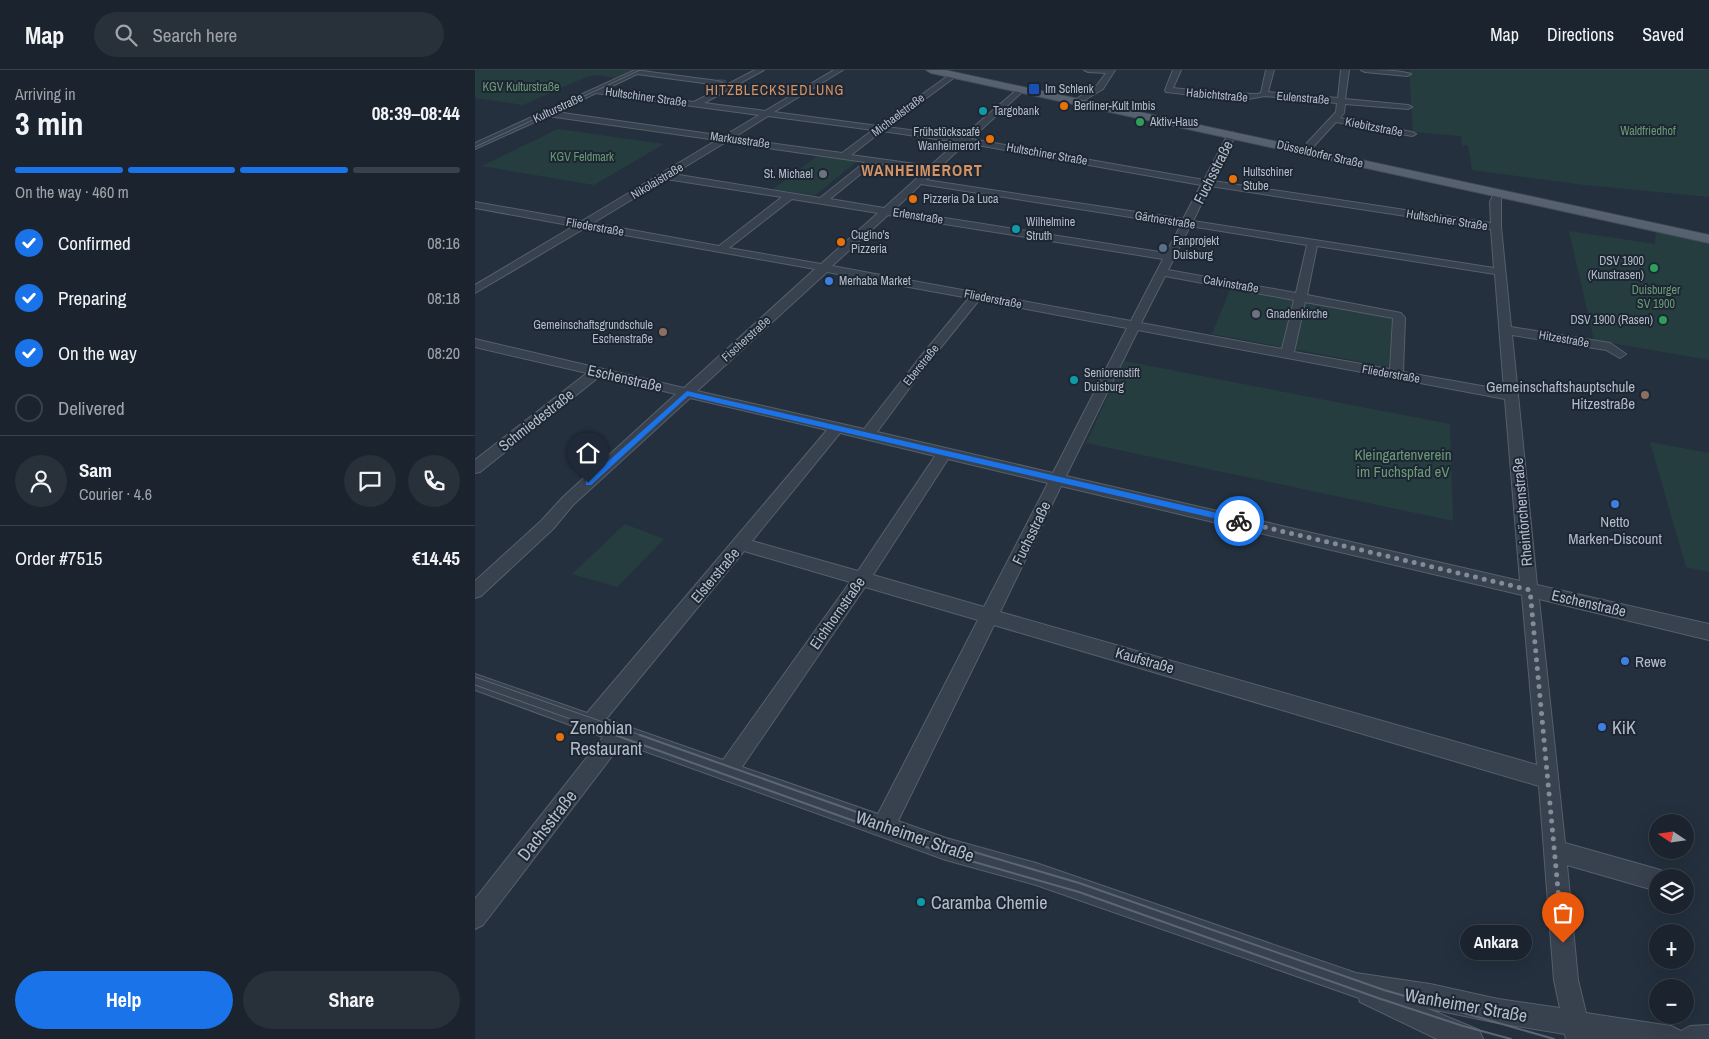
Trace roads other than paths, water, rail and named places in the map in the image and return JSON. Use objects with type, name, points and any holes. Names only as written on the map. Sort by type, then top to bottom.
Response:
[{"type":"main road","name":"Düsseldorfer Straße","points":[[931,70],[953,72],[1709,229]]},
{"type":"main road","name":"Düsseldorfer Straße","points":[[953,72],[1019,90],[1082,99],[1498,194],[1709,239]]},
{"type":"street","points":[[696,104],[726,84],[759,70]]},
{"type":"street","name":"Nikolaistraße","points":[[475,290],[839,70]]},
{"type":"street","points":[[1088,70],[1111,71]]},
{"type":"street","name":"Habichtstraße","points":[[1177,70],[1169,90],[1245,98],[1259,98],[1263,94]]},
{"type":"street","points":[[1263,94],[1270,70]]},
{"type":"street","points":[[1310,145],[1340,113],[1345,70]]},
{"type":"street","points":[[1365,70],[1407,74]]},
{"type":"street","points":[[638,71],[726,84]]},
{"type":"street","name":"Kulturstraße","points":[[475,146],[638,71]]},
{"type":"street","points":[[1082,99],[1100,87],[1111,71]]},
{"type":"street","name":"Michaelstraße","points":[[845,155],[953,72]]},
{"type":"street","name":"Hultschiner Straße","points":[[596,90],[964,140],[1207,183],[1496,227]]},
{"type":"street","name":"Fischerstraße","points":[[475,591],[547,526],[574,496],[1019,90]]},
{"type":"street","name":"Eulenstraße","points":[[1263,94],[1408,107]]},
{"type":"street","name":"Markusstraße","points":[[547,113],[932,168]]},
{"type":"street","name":"Kiebitzstraße","points":[[1335,119],[1413,134]]},
{"type":"street","name":"Fuchsstraße","points":[[885,826],[1057,479],[1232,134]]},
{"type":"street","points":[[823,200],[873,160]]},
{"type":"street","name":"Erlenstraße","points":[[666,176],[1170,257]]},
{"type":"street","name":"Gärtnerstraße","points":[[918,181],[1501,272]]},
{"type":"street","name":"Rheintörchenstraße","points":[[1498,194],[1495,202],[1496,227],[1555,851],[1565,980],[1577,1031]]},
{"type":"street","points":[[721,249],[790,196]]},
{"type":"street","name":"Fliederstraße","points":[[475,205],[977,296],[1134,327],[1511,396]]},
{"type":"street","points":[[1287,355],[1313,243]]},
{"type":"street","name":"Calvinstraße","points":[[1162,272],[1397,315],[1399,318],[1396,374]]},
{"type":"street","name":"Eberstraße","points":[[867,434],[977,296]]},
{"type":"street","name":"Hitzestraße","points":[[1506,330],[1610,347],[1620,354]]},
{"type":"street","name":"Eschenstraße","points":[[475,343],[1709,632]]},
{"type":"street","name":"Schmiedestraße","points":[[475,468],[597,372]]},
{"type":"street","name":"Elsterstraße","points":[[591,722],[837,428]]},
{"type":"street","name":"Eichhornstraße","points":[[727,771],[861,580],[944,453]]},
{"type":"street","name":"Kaufstraße","points":[[741,544],[1548,778]]},
{"type":"street","name":"Wanheimer Straße","points":[[475,682],[946,849],[1036,874],[1356,985],[1443,1029],[1470,1039]]},
{"type":"street","name":"Dachsstraße","points":[[475,917],[619,732]]},
{"type":"street","points":[[1555,851],[1649,878]]},
{"type":"street","name":"Wanheimer Straße","points":[[1356,985],[1430,996],[1577,1031],[1671,1039]]},
{"type":"street","points":[[1690,1039],[1709,1038]]},
{"type":"tunnel","points":[[718,83],[727,84]]},
{"type":"tram line","points":[[475,147],[640,70]]},
{"type":"tram line","points":[[940,70],[1709,236]]},
{"type":"tram line","points":[[475,677],[643,736]]},
{"type":"tram line","points":[[475,685],[618,736]]},
{"type":"tram line","points":[[615,735],[943,853],[1079,892],[1378,998],[1463,1026],[1511,1039]]},
{"type":"tram line","points":[[640,735],[947,844],[1079,883],[1384,990],[1554,1039]]},
{"type":"place","name":"Im Schlenk","points":[[1034,89]]},
{"type":"place","name":"Berliner-Kult Imbis","points":[[1064,106]]},
{"type":"place","name":"Targobank","points":[[983,111]]},
{"type":"place","name":"Aktiv-Haus","points":[[1140,122]]},
{"type":"place","name":"Frühstückscafé Wanheimerort","points":[[990,139]]},
{"type":"place","name":"St. Michael","points":[[823,174]]},
{"type":"place","name":"Hultschiner Stube","points":[[1233,179]]},
{"type":"place","name":"Pizzeria Da Luca","points":[[913,199]]},
{"type":"place","name":"Wilhelmine Struth","points":[[1016,229]]},
{"type":"place","name":"Cugino's Pizzeria","points":[[841,242]]},
{"type":"place","name":"Fanprojekt Duisburg","points":[[1163,248]]},
{"type":"place","name":"DSV 1900 (Kunstrasen)","points":[[1654,268]]},
{"type":"place","name":"Merhaba Market","points":[[829,281]]},
{"type":"place","name":"Gnadenkirche","points":[[1256,314]]},
{"type":"place","name":"DSV 1900 (Rasen)","points":[[1663,320]]},
{"type":"place","name":"Gemeinschaftsgrundschule Eschenstraße","points":[[663,332]]},
{"type":"place","name":"Seniorenstift Duisburg","points":[[1074,380]]},
{"type":"place","name":"Gemeinschaftshauptschule Hitzestraße","points":[[1645,395]]},
{"type":"place","name":"Netto Marken-Discount","points":[[1615,504]]},
{"type":"place","name":"Rewe","points":[[1625,661]]},
{"type":"place","name":"KiK","points":[[1602,727]]},
{"type":"place","name":"Zenobian Restaurant","points":[[560,737]]},
{"type":"place","name":"Caramba Chemie","points":[[921,902]]},
{"type":"place","name":"Ankara","points":[[1563,943]]},
{"type":"district","name":"HITZBLECKSIEDLUNG","points":[[775,90]]},
{"type":"district","name":"WANHEIMERORT","points":[[922,170]]},
{"type":"park label","name":"KGV Kulturstraße","points":[[521,87]]},
{"type":"park label","name":"Waldfriedhof","points":[[1648,131]]},
{"type":"park label","name":"KGV Feldmark","points":[[582,157]]},
{"type":"park label","name":"Duisburger SV 1900","points":[[1656,297]]},
{"type":"park label","name":"Kleingartenverein im Fuchspfad eV","points":[[1403,462]]}]
